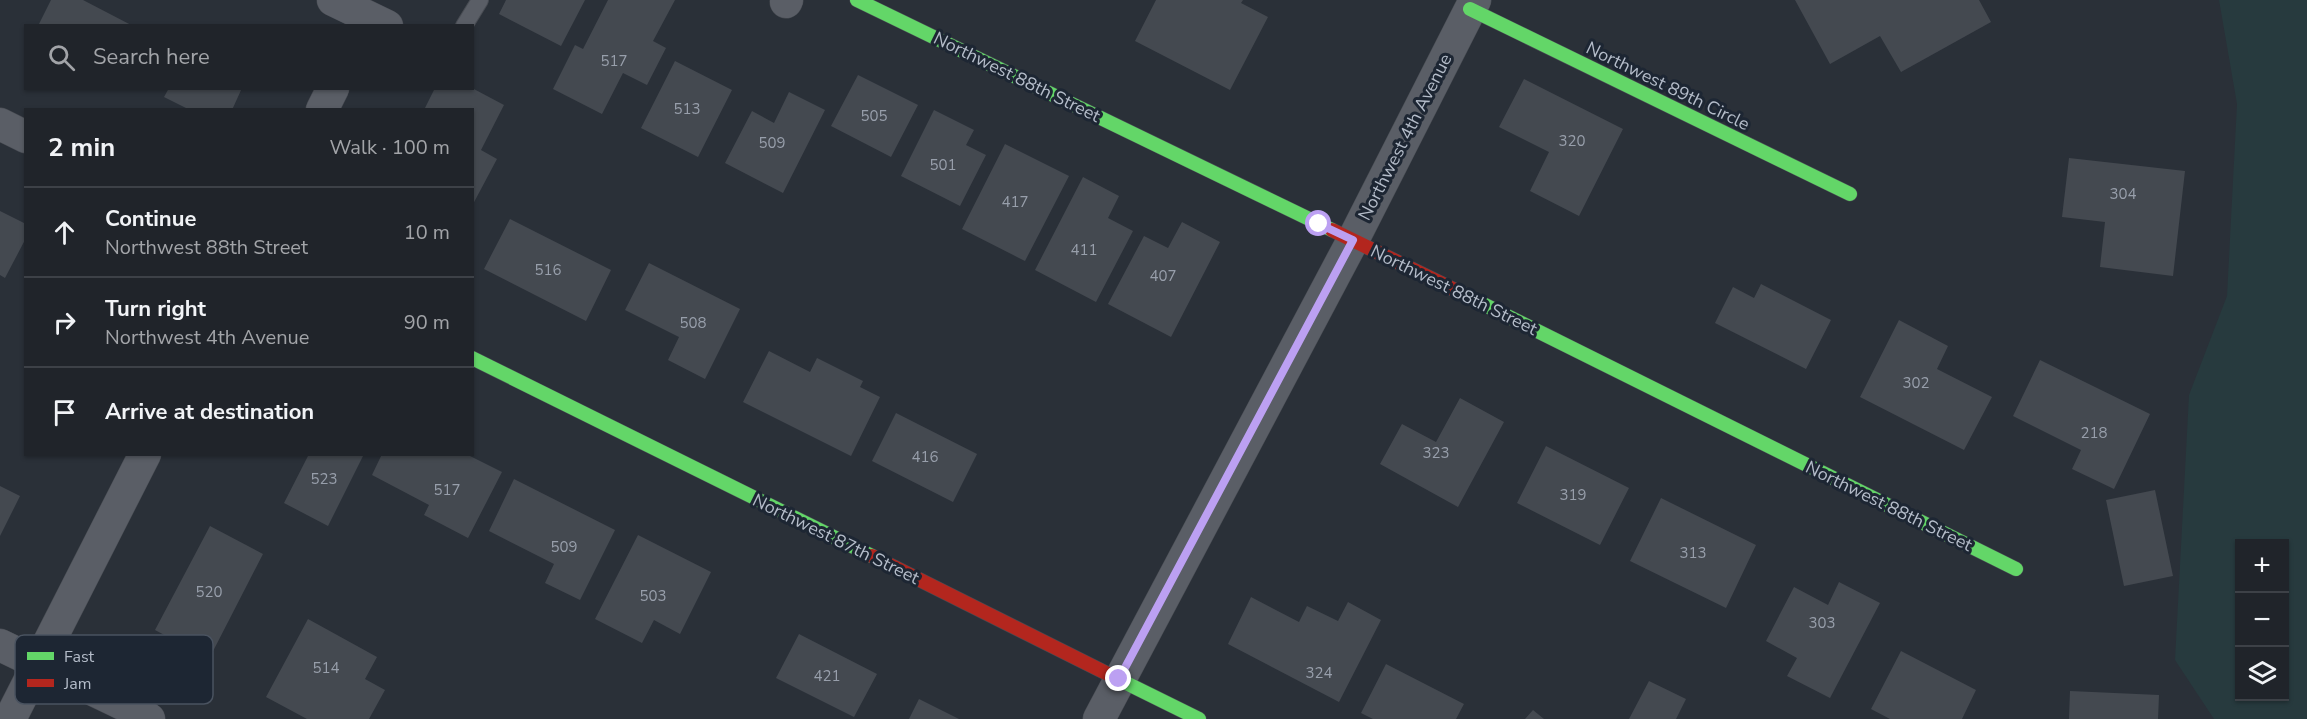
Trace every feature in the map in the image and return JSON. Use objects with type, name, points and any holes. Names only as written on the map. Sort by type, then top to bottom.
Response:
[{"type":"street","points":[[333,0],[374,23]]},
{"type":"street","name":"Northwest 88th Street","points":[[857,0],[1353,240],[2016,569]]},
{"type":"street","name":"Northwest 4th Avenue","points":[[1099,719],[1353,240],[1473,5]]},
{"type":"street","name":"Northwest 89th Circle","points":[[1473,5],[1850,194]]},
{"type":"street","points":[[323,108],[332,90]]},
{"type":"street","points":[[0,124],[24,136]]},
{"type":"street","name":"Northwest 87th Street","points":[[474,359],[1200,719]]},
{"type":"street","points":[[53,635],[144,456]]},
{"type":"street","points":[[0,645],[15,652]]},
{"type":"street","points":[[10,719],[18,704]]},
{"type":"street","points":[[123,704],[149,719]]},
{"type":"lane","points":[[465,24],[480,0]]},
{"type":"green space","points":[[2219,0],[2307,0],[2307,719],[2214,719],[2175,660],[2189,395],[2227,296],[2237,104]]},
{"type":"building","points":[[51,0],[83,0],[129,24],[39,24]]},
{"type":"building","points":[[506,0],[585,0],[561,46],[499,14]]},
{"type":"building","points":[[608,0],[675,0],[653,41],[666,48],[647,85],[623,73],[602,114],[553,89],[575,45],[583,49]]},
{"type":"building","points":[[1156,0],[1243,0],[1241,3],[1268,17],[1230,90],[1135,41]]},
{"type":"building","points":[[1795,0],[1979,0],[1991,22],[1901,72],[1880,36],[1830,64]]},
{"type":"building","points":[[675,61],[732,90],[698,157],[641,128]]},
{"type":"building","points":[[858,75],[918,105],[891,157],[831,126]]},
{"type":"building","points":[[1524,79],[1623,129],[1579,216],[1530,191],[1549,152],[1499,127]]},
{"type":"building","points":[[474,89],[504,105],[481,150],[497,159],[474,202],[474,108],[425,108],[434,90]]},
{"type":"building","points":[[168,90],[241,90],[233,108],[186,108],[164,97]]},
{"type":"building","points":[[789,92],[825,110],[783,193],[725,163],[752,111],[774,123]]},
{"type":"building","points":[[934,110],[974,130],[966,145],[986,155],[960,206],[901,176]]},
{"type":"building","points":[[1005,144],[1069,176],[1025,261],[962,229]]},
{"type":"building","points":[[2069,158],[2185,171],[2173,276],[2100,267],[2105,222],[2062,217]]},
{"type":"building","points":[[1083,177],[1119,196],[1108,218],[1133,231],[1096,302],[1035,270]]},
{"type":"building","points":[[0,211],[24,223],[24,242],[5,278],[0,275]]},
{"type":"building","points":[[510,219],[611,270],[586,321],[484,269]]},
{"type":"building","points":[[1182,222],[1220,242],[1171,337],[1108,304],[1144,236],[1168,248]]},
{"type":"building","points":[[649,263],[740,309],[705,379],[668,360],[679,337],[625,310]]},
{"type":"building","points":[[1761,284],[1831,320],[1806,369],[1715,323],[1733,287],[1754,298]]},
{"type":"building","points":[[1899,320],[1948,346],[1937,369],[1992,397],[1964,450],[1860,397]]},
{"type":"building","points":[[769,351],[810,372],[817,358],[863,381],[860,387],[880,397],[851,456],[743,402]]},
{"type":"building","points":[[2040,360],[2150,414],[2114,489],[2072,469],[2081,450],[2013,416]]},
{"type":"building","points":[[1460,398],[1504,422],[1458,507],[1380,464],[1402,424],[1436,442]]},
{"type":"building","points":[[896,413],[977,454],[953,502],[872,461]]},
{"type":"building","points":[[1546,446],[1629,488],[1600,545],[1517,503]]},
{"type":"building","points":[[308,456],[363,456],[328,526],[284,503]]},
{"type":"building","points":[[381,456],[470,456],[502,472],[468,538],[424,515],[429,505],[372,475]]},
{"type":"building","points":[[514,479],[615,530],[580,600],[545,583],[554,564],[489,531]]},
{"type":"building","points":[[0,486],[20,496],[0,536]]},
{"type":"building","points":[[2155,490],[2173,576],[2124,586],[2106,500]]},
{"type":"building","points":[[1661,498],[1756,545],[1726,608],[1630,561]]},
{"type":"building","points":[[210,526],[263,554],[213,651],[213,635],[164,635],[155,630]]},
{"type":"building","points":[[638,535],[711,572],[680,634],[654,620],[642,643],[595,619]]},
{"type":"building","points":[[1839,582],[1880,603],[1830,698],[1787,676],[1797,658],[1766,641],[1794,587],[1828,605]]},
{"type":"building","points":[[1251,597],[1299,622],[1307,606],[1338,621],[1348,602],[1381,620],[1339,702],[1228,644]]},
{"type":"building","points":[[308,619],[377,657],[365,679],[385,690],[369,719],[307,719],[266,697]]},
{"type":"building","points":[[799,634],[877,674],[854,717],[776,678]]},
{"type":"building","points":[[1901,651],[1976,690],[1962,719],[1890,719],[1871,709]]},
{"type":"building","points":[[1386,664],[1464,704],[1456,719],[1373,719],[1361,713]]},
{"type":"building","points":[[1649,681],[1686,699],[1676,719],[1629,719]]},
{"type":"building","points":[[2070,691],[2159,695],[2158,719],[2069,719]]},
{"type":"building","points":[[919,699],[959,719],[909,719]]},
{"type":"building","points":[[1533,710],[1544,719],[1525,719]]},
{"type":"traffic: fast","points":[[857,0],[1332,230]]},
{"type":"traffic: fast","points":[[1470,9],[1850,194]]},
{"type":"traffic: fast","points":[[1461,293],[2016,569]]},
{"type":"traffic: fast","points":[[474,359],[872,556]]},
{"type":"traffic: fast","points":[[1118,679],[1199,719]]},
{"type":"traffic: jam","points":[[1332,230],[1461,293]]},
{"type":"traffic: jam","points":[[872,556],[1118,679]]},
{"type":"route","points":[[1119,679],[1353,240],[1319,224]]}]
